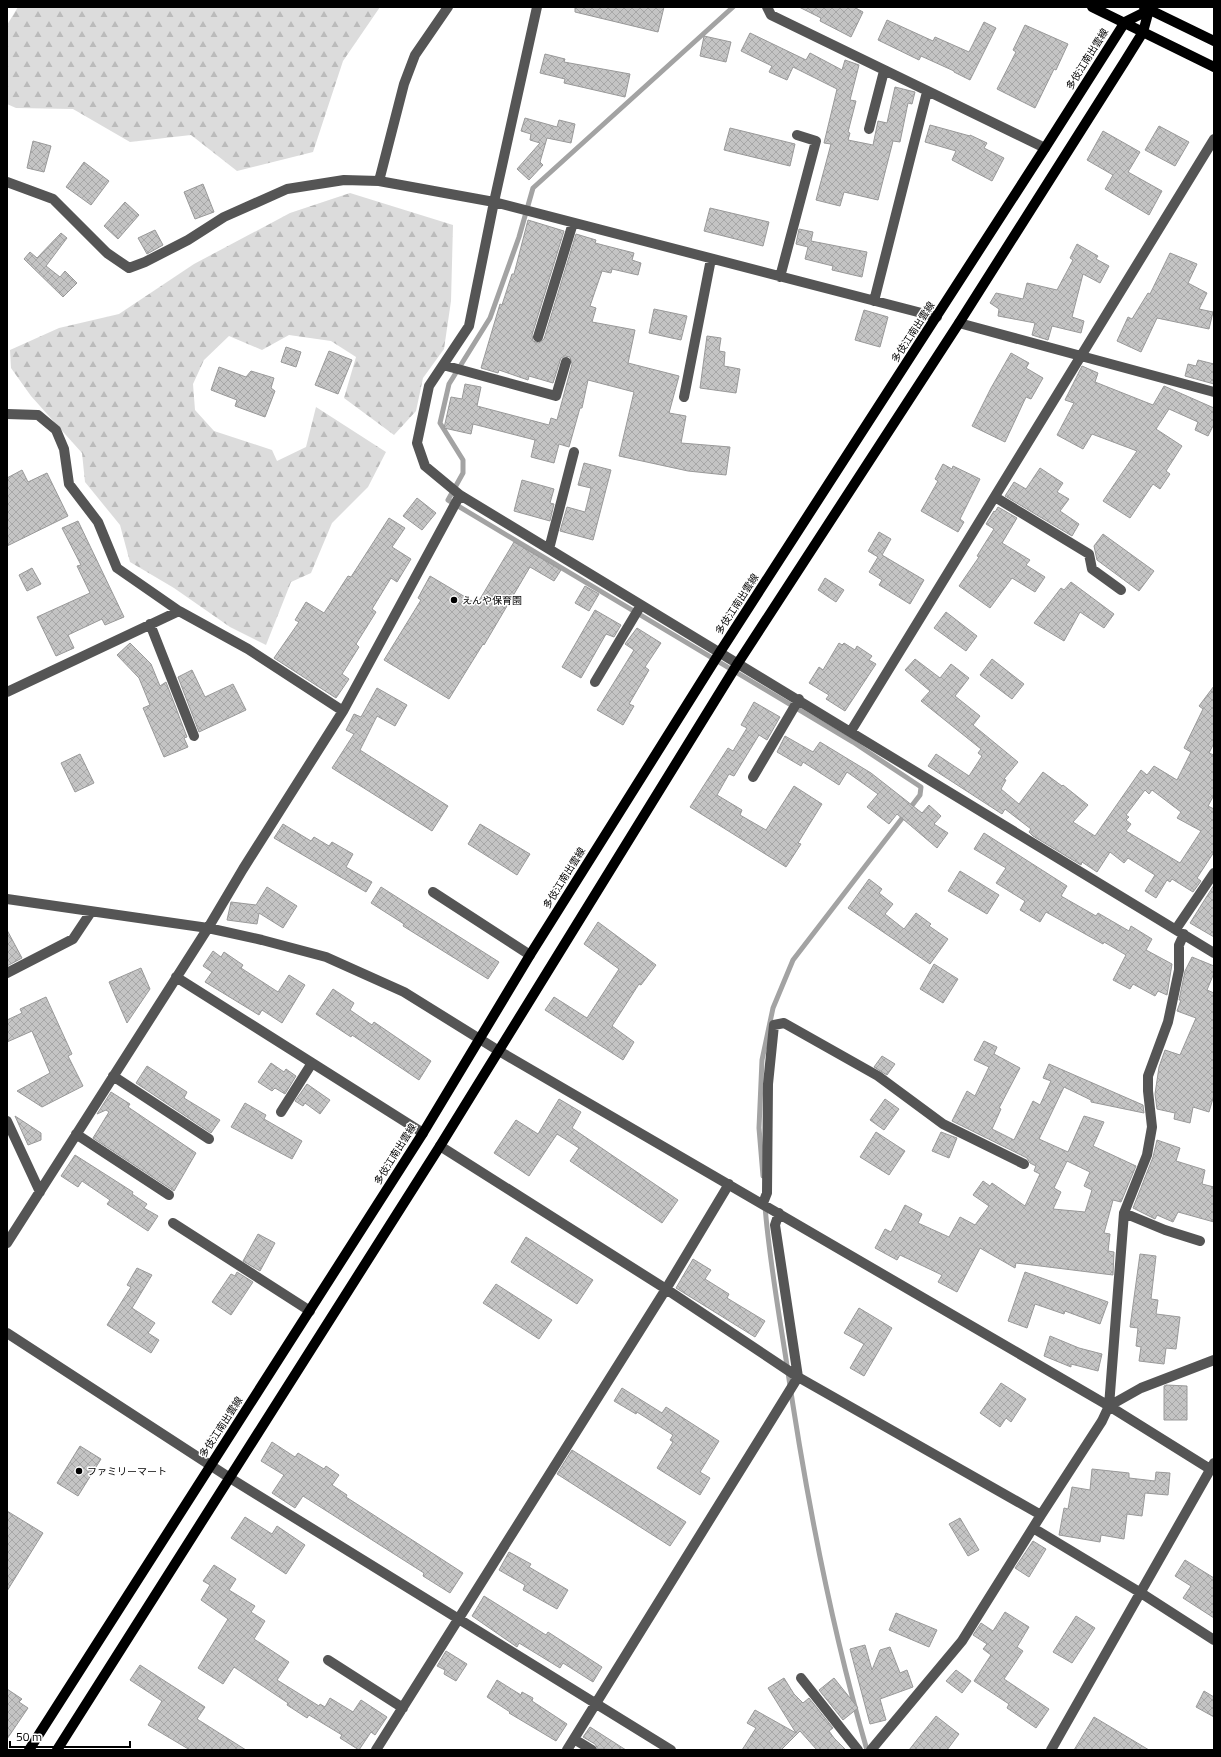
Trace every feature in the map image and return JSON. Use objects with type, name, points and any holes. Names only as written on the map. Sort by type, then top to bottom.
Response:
[{"type":"main road","points":[[1092,7],[1214,67]]},
{"type":"main road","points":[[1124,22],[1148,8]]},
{"type":"main road","points":[[57,1750],[440,1146],[738,663],[959,323],[1143,32],[1148,8]]},
{"type":"main road","points":[[1148,8],[1214,41]]},
{"type":"main road","name":"多伎江南出雲線","points":[[29,1750],[423,1133],[530,955],[720,652],[937,317],[1124,22]]},
{"type":"street","points":[[379,181],[404,84],[416,54],[448,7]]},
{"type":"street","points":[[537,7],[494,202],[469,326],[429,386],[417,443],[425,466],[460,495],[799,699],[1214,953]]},
{"type":"street","points":[[767,7],[771,15],[1045,148]]},
{"type":"street","points":[[869,129],[884,71]]},
{"type":"street","points":[[874,301],[927,92]]},
{"type":"street","points":[[780,276],[816,141],[797,135]]},
{"type":"street","points":[[851,731],[1214,139]]},
{"type":"street","points":[[7,182],[53,199],[107,253],[129,268],[145,262],[188,240],[224,217],[286,189],[344,180],[379,181],[494,202],[937,317]]},
{"type":"street","points":[[538,337],[573,222]]},
{"type":"street","points":[[684,397],[711,258]]},
{"type":"street","points":[[959,323],[1080,357],[1214,392]]},
{"type":"street","points":[[443,365],[556,396],[566,362]]},
{"type":"street","points":[[7,414],[38,416],[56,430],[64,449],[69,484],[98,522],[117,568],[179,611],[248,649],[343,711]]},
{"type":"street","points":[[549,549],[574,452]]},
{"type":"street","points":[[7,1243],[208,928],[247,862],[343,711],[460,495]]},
{"type":"street","points":[[995,497],[1089,554],[1092,569],[1121,590]]},
{"type":"street","points":[[595,682],[641,605]]},
{"type":"street","points":[[7,692],[179,611]]},
{"type":"street","points":[[150,624],[194,736]]},
{"type":"street","points":[[753,777],[799,699]]},
{"type":"street","points":[[871,1750],[962,1641],[1102,1421],[1109,1406],[1124,1213],[1147,1155],[1152,1127],[1148,1076],[1168,1022],[1179,970],[1180,932],[1214,874]]},
{"type":"street","points":[[433,892],[530,955]]},
{"type":"street","points":[[7,899],[208,928],[262,940],[326,957],[404,992],[499,1051],[763,1203],[1212,1466],[1051,1750]]},
{"type":"street","points":[[7,973],[73,939],[91,912]]},
{"type":"street","points":[[176,977],[423,1133]]},
{"type":"street","points":[[763,1203],[767,1193],[768,1084],[774,1025],[784,1023],[878,1076],[943,1124],[1024,1164]]},
{"type":"street","points":[[281,1112],[312,1063]]},
{"type":"street","points":[[113,1076],[209,1139]]},
{"type":"street","points":[[7,1121],[40,1192]]},
{"type":"street","points":[[76,1134],[169,1195]]},
{"type":"street","points":[[440,1146],[666,1289],[798,1377],[1041,1515]]},
{"type":"street","points":[[376,1750],[666,1289],[729,1184]]},
{"type":"street","points":[[567,1750],[597,1704],[798,1377],[775,1224],[779,1213]]},
{"type":"street","points":[[1124,1213],[1200,1241]]},
{"type":"street","points":[[173,1223],[310,1311]]},
{"type":"street","points":[[7,1333],[210,1466],[671,1750]]},
{"type":"street","points":[[1109,1406],[1141,1388],[1214,1360]]},
{"type":"street","points":[[1033,1528],[1141,1593],[1214,1640]]},
{"type":"street","points":[[328,1660],[403,1708]]},
{"type":"street","points":[[800,1678],[858,1750]]},
{"type":"street","points":[[574,1739],[592,1750]]},
{"type":"green space","points":[[18,7],[380,7],[343,61],[313,152],[237,171],[191,135],[130,142],[73,109],[16,108],[7,104],[7,25]]},
{"type":"green space","points":[[350,193],[453,225],[451,301],[444,349],[423,378],[416,411],[394,435],[344,398],[356,357],[331,341],[289,335],[262,350],[229,336],[204,360],[193,384],[195,410],[214,431],[272,450],[277,461],[306,447],[316,407],[386,452],[368,487],[332,523],[311,573],[291,582],[266,645],[230,627],[174,588],[130,562],[120,525],[85,482],[82,453],[31,396],[11,368],[10,350],[59,328],[119,314],[194,264],[290,213]]},
{"type":"building","points":[[575,7],[664,7],[658,32],[575,12]]},
{"type":"building","points":[[799,7],[854,7],[863,12],[851,37],[820,21],[821,18]]},
{"type":"building","points":[[887,20],[933,41],[935,37],[969,52],[984,22],[996,28],[970,80],[921,56],[919,60],[878,40]]},
{"type":"building","points":[[1025,25],[1068,44],[1056,70],[1054,69],[1035,108],[997,89],[1016,52],[1013,50]]},
{"type":"building","points":[[750,33],[806,60],[810,53],[842,70],[845,60],[859,65],[850,100],[856,101],[848,132],[850,133],[848,140],[873,145],[878,121],[887,123],[895,87],[915,92],[912,104],[908,103],[900,142],[893,141],[878,200],[844,192],[840,206],[816,200],[831,144],[824,143],[837,89],[793,67],[787,80],[769,72],[772,66],[741,51]]},
{"type":"building","points":[[704,36],[731,42],[726,62],[700,56]]},
{"type":"building","points":[[545,54],[565,59],[564,62],[630,74],[625,97],[564,83],[565,79],[540,73]]},
{"type":"building","points":[[525,118],[557,127],[559,120],[575,124],[571,143],[547,138],[540,162],[543,165],[529,180],[517,169],[540,143],[530,140],[531,134],[521,131]]},
{"type":"building","points":[[930,125],[970,135],[987,143],[984,148],[1004,158],[992,181],[952,160],[956,151],[925,142]]},
{"type":"building","points":[[1159,126],[1189,142],[1175,166],[1145,150]]},
{"type":"building","points":[[730,128],[795,144],[790,166],[724,150]]},
{"type":"building","points":[[1103,131],[1140,152],[1128,172],[1162,191],[1149,215],[1105,189],[1113,175],[1087,160]]},
{"type":"building","points":[[33,141],[51,146],[44,172],[27,168]]},
{"type":"building","points":[[84,162],[109,181],[91,205],[66,187]]},
{"type":"building","points":[[203,184],[214,212],[195,219],[184,192]]},
{"type":"building","points":[[125,202],[139,215],[118,239],[104,226]]},
{"type":"building","points":[[710,208],[769,222],[763,246],[704,231]]},
{"type":"building","points":[[528,220],[564,231],[532,335],[533,341],[539,343],[544,339],[576,234],[596,240],[595,243],[634,253],[632,260],[641,263],[638,275],[612,269],[611,273],[602,271],[590,306],[596,308],[592,322],[635,330],[628,363],[679,376],[669,413],[686,416],[681,443],[730,447],[726,475],[688,471],[619,456],[634,392],[588,380],[582,408],[580,408],[569,447],[559,444],[554,463],[531,457],[535,440],[473,424],[471,434],[444,428],[451,397],[462,399],[465,384],[481,387],[477,406],[549,425],[551,418],[557,420],[572,364],[570,357],[565,356],[561,358],[553,383],[529,376],[528,380],[499,370],[498,373],[481,368],[500,304],[502,305],[512,274],[514,274]]},
{"type":"building","points":[[799,229],[813,232],[811,241],[867,252],[862,277],[832,270],[833,266],[805,259],[808,247],[796,244]]},
{"type":"building","points":[[155,230],[163,245],[147,254],[138,238]]},
{"type":"building","points":[[61,233],[67,238],[46,266],[60,277],[65,271],[77,283],[63,297],[24,259],[30,252],[37,258]]},
{"type":"building","points":[[1077,244],[1098,256],[1096,259],[1109,266],[1100,283],[1083,274],[1072,317],[1084,321],[1081,333],[1052,326],[1048,340],[1032,335],[1035,323],[998,316],[999,309],[990,303],[996,293],[1023,299],[1027,283],[1057,290],[1073,260],[1070,258]]},
{"type":"building","points":[[1170,253],[1197,264],[1188,283],[1207,293],[1199,309],[1213,312],[1209,329],[1157,318],[1141,352],[1117,341],[1128,317],[1132,319],[1148,293],[1150,294]]},
{"type":"building","points":[[654,309],[687,316],[681,340],[649,333]]},
{"type":"building","points":[[864,310],[888,317],[880,347],[855,340]]},
{"type":"building","points":[[707,336],[721,338],[719,351],[725,352],[724,366],[740,369],[736,393],[700,388]]},
{"type":"building","points":[[286,347],[301,352],[296,367],[281,362]]},
{"type":"building","points":[[329,351],[352,360],[338,394],[315,385]]},
{"type":"building","points":[[1011,353],[1029,363],[1026,368],[1043,378],[1031,399],[1026,397],[1005,442],[972,426]]},
{"type":"building","points":[[1198,360],[1214,364],[1214,384],[1185,376],[1188,364],[1196,366]]},
{"type":"building","points":[[1082,366],[1098,373],[1095,382],[1153,405],[1164,386],[1214,408],[1214,424],[1208,436],[1195,430],[1198,422],[1169,409],[1156,429],[1182,446],[1166,471],[1170,474],[1160,489],[1153,484],[1130,518],[1103,501],[1137,451],[1092,434],[1083,449],[1057,435],[1074,403],[1065,400]]},
{"type":"building","points":[[219,367],[246,377],[251,371],[274,378],[271,388],[275,391],[265,417],[235,406],[237,400],[211,390]]},
{"type":"building","points":[[584,463],[611,470],[593,540],[560,531],[567,507],[585,512],[591,488],[578,485]]},
{"type":"building","points":[[943,464],[952,469],[953,466],[980,479],[960,519],[964,522],[958,532],[921,511],[938,481],[935,479]]},
{"type":"building","points":[[1040,468],[1063,483],[1057,492],[1069,499],[1060,511],[1079,524],[1072,536],[1005,496],[1014,482],[1026,489]]},
{"type":"building","points":[[22,470],[28,482],[47,473],[68,516],[7,546],[7,478]]},
{"type":"building","points":[[522,480],[554,489],[550,503],[554,504],[550,521],[514,511]]},
{"type":"building","points":[[417,498],[436,513],[422,530],[403,516]]},
{"type":"building","points":[[998,507],[1017,518],[1002,543],[1030,560],[1026,565],[1045,577],[1035,592],[1012,578],[990,608],[959,586],[979,557],[977,556],[994,529],[986,524]]},
{"type":"building","points":[[389,518],[405,528],[392,547],[411,559],[397,582],[391,578],[372,609],[376,612],[356,644],[359,647],[342,674],[349,679],[336,698],[274,658],[299,622],[295,620],[306,602],[324,613],[348,576],[351,577]]},
{"type":"building","points":[[78,521],[124,617],[105,625],[102,619],[68,635],[74,648],[56,656],[37,617],[90,593],[77,566],[81,565],[62,528]]},
{"type":"building","points":[[879,532],[891,539],[882,555],[924,580],[910,604],[879,585],[882,580],[869,572],[878,557],[868,551]]},
{"type":"building","points":[[1103,534],[1154,571],[1139,591],[1097,560],[1094,546]]},
{"type":"building","points":[[514,542],[561,570],[554,581],[530,567],[484,645],[483,644],[449,699],[384,660],[421,600],[418,598],[430,576],[477,604]]},
{"type":"building","points":[[32,568],[41,584],[27,591],[19,575]]},
{"type":"building","points":[[825,578],[844,590],[836,602],[818,590]]},
{"type":"building","points":[[1071,582],[1114,614],[1104,628],[1080,612],[1064,641],[1034,623],[1061,588],[1064,590]]},
{"type":"building","points":[[585,586],[599,594],[589,611],[575,603]]},
{"type":"building","points":[[595,610],[621,625],[614,637],[606,634],[581,678],[562,667]]},
{"type":"building","points":[[946,612],[977,636],[966,651],[934,628]]},
{"type":"building","points":[[637,628],[661,643],[645,667],[649,670],[629,704],[634,706],[623,725],[597,710],[634,650],[625,644]]},
{"type":"building","points":[[130,643],[151,664],[160,686],[166,682],[187,737],[184,738],[188,747],[164,757],[143,708],[150,705],[139,678],[117,655]]},
{"type":"building","points":[[839,643],[842,645],[844,643],[855,650],[857,646],[872,656],[869,660],[876,664],[845,711],[826,699],[829,695],[809,683],[819,667],[823,670]]},
{"type":"building","points":[[915,659],[940,678],[951,664],[969,678],[955,696],[980,716],[973,725],[1018,762],[1004,779],[1006,780],[1001,789],[1019,804],[1043,772],[1062,786],[1063,785],[1088,805],[1073,822],[1095,836],[1141,770],[1147,775],[1154,766],[1177,780],[1191,752],[1184,748],[1203,709],[1199,706],[1214,686],[1214,743],[1209,753],[1214,755],[1214,795],[1208,806],[1214,809],[1214,852],[1197,878],[1201,881],[1193,892],[1172,879],[1170,882],[1167,880],[1156,898],[1145,891],[1155,875],[1128,858],[1124,863],[1110,852],[1097,872],[1082,862],[1081,865],[1033,836],[1029,832],[1031,829],[1005,809],[1002,814],[928,766],[936,754],[969,776],[982,756],[978,753],[981,749],[921,701],[930,691],[905,670]],"holes":[[[1145,790],[1149,794],[1152,790],[1181,812],[1177,818],[1201,831],[1180,863],[1126,831],[1131,824],[1126,820],[1129,817],[1126,815]]]},
{"type":"building","points":[[992,659],[1024,684],[1012,699],[980,675]]},
{"type":"building","points":[[192,670],[205,697],[233,684],[246,710],[199,732],[178,677]]},
{"type":"building","points":[[377,688],[407,705],[395,726],[377,716],[360,750],[448,806],[432,831],[332,768],[354,734],[346,730],[354,714],[361,717]]},
{"type":"building","points":[[754,702],[780,717],[767,740],[759,735],[734,776],[729,774],[717,795],[742,810],[740,815],[766,830],[794,786],[822,804],[798,843],[801,844],[786,867],[690,807],[728,748],[733,751],[747,728],[741,725]]},
{"type":"building","points":[[785,736],[813,752],[820,742],[871,773],[922,813],[929,805],[941,816],[934,824],[948,833],[937,848],[897,814],[889,824],[867,807],[878,794],[847,772],[839,785],[803,762],[801,766],[777,752]]},
{"type":"building","points":[[80,754],[94,783],[75,792],[61,763]]},
{"type":"building","points":[[283,824],[311,841],[314,837],[329,846],[332,842],[353,854],[346,867],[372,882],[366,892],[274,838]]},
{"type":"building","points":[[480,824],[530,854],[517,875],[468,844]]},
{"type":"building","points":[[984,833],[1067,886],[1061,896],[1096,916],[1098,913],[1129,931],[1131,926],[1152,939],[1146,950],[1172,964],[1167,995],[1158,991],[1155,996],[1133,984],[1130,989],[1113,980],[1126,955],[1104,942],[1103,944],[1046,912],[1040,922],[1020,910],[1025,901],[996,883],[1006,868],[974,849]]},
{"type":"building","points":[[960,871],[999,895],[987,914],[948,891]]},
{"type":"building","points":[[869,879],[882,889],[879,893],[893,904],[885,914],[904,929],[916,913],[931,924],[929,926],[948,939],[930,964],[848,908]]},
{"type":"building","points":[[1214,885],[1214,937],[1190,923]]},
{"type":"building","points":[[267,887],[297,906],[283,928],[259,913],[257,924],[227,920],[231,902],[256,905]]},
{"type":"building","points":[[381,887],[499,962],[488,979],[403,926],[404,924],[371,903]]},
{"type":"building","points":[[598,922],[656,965],[641,985],[639,984],[612,1026],[634,1042],[623,1060],[545,1010],[554,997],[587,1018],[619,969],[584,944]]},
{"type":"building","points":[[7,930],[22,958],[7,966]]},
{"type":"building","points":[[213,951],[221,957],[224,952],[243,965],[241,968],[278,992],[289,975],[305,985],[282,1023],[262,1010],[259,1015],[205,982],[212,972],[203,966]]},
{"type":"building","points":[[1192,957],[1214,966],[1214,973],[1207,990],[1214,993],[1214,1095],[1209,1112],[1193,1107],[1190,1123],[1174,1119],[1175,1113],[1157,1109],[1155,1094],[1159,1067],[1165,1050],[1180,1055],[1196,1018],[1177,1011],[1181,1000],[1179,1000],[1185,971]]},
{"type":"building","points":[[934,964],[958,979],[943,1003],[920,989]]},
{"type":"building","points":[[141,968],[150,989],[127,1023],[109,982]]},
{"type":"building","points":[[333,989],[354,1003],[350,1010],[372,1025],[374,1022],[431,1061],[419,1080],[352,1035],[351,1037],[316,1014]]},
{"type":"building","points":[[46,997],[72,1054],[68,1056],[83,1086],[42,1107],[17,1091],[50,1073],[32,1031],[7,1042],[7,1020],[22,1013],[20,1009]]},
{"type":"building","points":[[984,1041],[997,1047],[994,1054],[1020,1068],[999,1108],[1001,1109],[992,1129],[1014,1140],[1033,1101],[1040,1105],[1051,1081],[1043,1078],[1049,1064],[1143,1105],[1144,1113],[1091,1102],[1091,1100],[1064,1087],[1039,1139],[1068,1152],[1084,1116],[1104,1122],[1093,1146],[1136,1166],[1121,1202],[1113,1200],[1104,1233],[1110,1234],[1108,1251],[1114,1252],[1113,1275],[1016,1263],[1015,1268],[980,1248],[957,1292],[938,1282],[942,1275],[900,1255],[897,1260],[875,1248],[885,1229],[891,1232],[905,1205],[922,1214],[918,1223],[949,1237],[960,1217],[975,1225],[989,1206],[973,1195],[983,1181],[990,1186],[992,1183],[1025,1206],[1040,1174],[1034,1171],[1036,1166],[1030,1163],[1027,1158],[952,1121],[967,1091],[975,1096],[989,1067],[974,1060]],"holes":[[[1067,1161],[1090,1172],[1084,1186],[1092,1190],[1085,1212],[1053,1209],[1061,1192],[1054,1188]]]},
{"type":"building","points":[[882,1056],[895,1064],[887,1075],[874,1067]]},
{"type":"building","points":[[271,1063],[284,1072],[286,1069],[296,1076],[285,1094],[275,1088],[272,1091],[258,1082]]},
{"type":"building","points":[[147,1066],[187,1092],[184,1098],[220,1120],[211,1133],[136,1083]]},
{"type":"building","points":[[307,1084],[330,1100],[320,1114],[305,1103],[303,1106],[295,1101]]},
{"type":"building","points":[[111,1092],[130,1104],[128,1107],[196,1153],[174,1191],[93,1138],[109,1112],[106,1110],[97,1114]]},
{"type":"building","points":[[559,1099],[581,1112],[572,1128],[678,1200],[662,1223],[570,1161],[579,1148],[557,1134],[529,1176],[494,1153],[516,1120],[538,1134]]},
{"type":"building","points":[[885,1099],[899,1109],[884,1130],[870,1120]]},
{"type":"building","points":[[245,1103],[266,1115],[264,1119],[302,1141],[292,1159],[231,1127]]},
{"type":"building","points":[[15,1116],[41,1133],[41,1140],[28,1145]]},
{"type":"building","points":[[876,1132],[905,1151],[889,1175],[860,1157]]},
{"type":"building","points":[[941,1132],[957,1138],[949,1158],[932,1151]]},
{"type":"building","points":[[1157,1140],[1180,1148],[1176,1161],[1205,1170],[1202,1184],[1214,1187],[1214,1222],[1178,1212],[1173,1222],[1157,1215],[1155,1219],[1133,1208],[1153,1157]]},
{"type":"building","points":[[75,1155],[133,1192],[132,1194],[147,1204],[144,1208],[158,1216],[148,1231],[107,1204],[110,1200],[82,1181],[78,1187],[61,1176]]},
{"type":"building","points":[[258,1234],[275,1243],[260,1271],[243,1261]]},
{"type":"building","points":[[526,1237],[593,1280],[577,1304],[511,1262]]},
{"type":"building","points":[[1140,1254],[1156,1256],[1151,1299],[1158,1300],[1156,1314],[1180,1317],[1176,1349],[1166,1348],[1164,1364],[1139,1361],[1141,1347],[1136,1346],[1138,1328],[1130,1327]]},
{"type":"building","points":[[693,1259],[711,1270],[705,1279],[729,1294],[727,1298],[765,1321],[755,1337],[676,1288]]},
{"type":"building","points":[[137,1268],[152,1275],[132,1308],[155,1323],[148,1333],[159,1340],[151,1353],[107,1325],[131,1287],[127,1285]]},
{"type":"building","points":[[237,1272],[253,1282],[231,1315],[212,1302],[231,1274],[235,1276]]},
{"type":"building","points":[[1025,1272],[1108,1302],[1100,1324],[1065,1311],[1064,1314],[1035,1304],[1027,1328],[1008,1321]]},
{"type":"building","points":[[496,1284],[552,1320],[539,1339],[483,1303]]},
{"type":"building","points":[[859,1308],[892,1328],[864,1376],[850,1368],[864,1344],[844,1333]]},
{"type":"building","points":[[1050,1336],[1079,1348],[1102,1354],[1098,1371],[1071,1364],[1071,1367],[1044,1356]]},
{"type":"building","points":[[1001,1383],[1026,1399],[1011,1422],[1006,1418],[1000,1427],[980,1413]]},
{"type":"building","points":[[1164,1386],[1187,1386],[1187,1420],[1164,1420]]},
{"type":"building","points":[[622,1388],[662,1413],[666,1407],[719,1441],[700,1472],[710,1478],[700,1495],[657,1468],[673,1442],[670,1440],[673,1435],[637,1412],[636,1414],[614,1401]]},
{"type":"building","points":[[272,1442],[295,1457],[298,1453],[324,1469],[326,1466],[339,1475],[332,1485],[347,1495],[346,1497],[463,1573],[450,1593],[423,1576],[424,1573],[303,1496],[295,1508],[272,1493],[284,1475],[261,1461]]},
{"type":"building","name":"ファミリーマート","points":[[80,1446],[101,1459],[78,1496],[57,1483]]},
{"type":"building","points":[[572,1450],[686,1522],[670,1546],[557,1474]]},
{"type":"building","points":[[1092,1469],[1129,1473],[1129,1478],[1155,1481],[1156,1472],[1170,1473],[1168,1495],[1145,1493],[1142,1516],[1127,1514],[1124,1539],[1101,1535],[1100,1542],[1059,1535],[1064,1508],[1068,1509],[1072,1487],[1090,1490]]},
{"type":"building","points":[[7,1511],[43,1533],[7,1591]]},
{"type":"building","points":[[245,1517],[272,1534],[277,1526],[305,1545],[286,1574],[231,1538]]},
{"type":"building","points":[[960,1518],[979,1550],[968,1556],[949,1524]]},
{"type":"building","points":[[1033,1541],[1046,1549],[1029,1577],[1015,1568]]},
{"type":"building","points":[[509,1552],[531,1564],[529,1567],[568,1590],[557,1609],[523,1590],[525,1585],[499,1570]]},
{"type":"building","points":[[1185,1560],[1214,1578],[1214,1618],[1183,1598],[1191,1586],[1175,1576]]},
{"type":"building","points":[[214,1565],[236,1579],[229,1590],[255,1606],[251,1612],[265,1621],[254,1639],[289,1662],[277,1680],[319,1706],[320,1704],[325,1707],[330,1698],[353,1712],[361,1700],[387,1717],[375,1735],[371,1732],[359,1750],[340,1738],[342,1735],[309,1715],[307,1718],[287,1705],[288,1703],[234,1667],[223,1684],[198,1668],[228,1619],[201,1600],[210,1585],[203,1581]]},
{"type":"building","points":[[484,1596],[546,1635],[548,1632],[602,1667],[593,1682],[563,1663],[560,1668],[519,1643],[517,1647],[472,1616]]},
{"type":"building","points":[[1005,1612],[1029,1627],[1017,1647],[1023,1651],[1004,1679],[1049,1709],[1036,1728],[1007,1708],[1009,1704],[974,1681],[991,1655],[983,1649],[987,1644],[973,1635],[981,1623],[993,1631]]},
{"type":"building","points":[[896,1613],[937,1630],[929,1647],[889,1630]]},
{"type":"building","points":[[1076,1616],[1095,1628],[1072,1663],[1053,1652]]},
{"type":"building","points":[[865,1645],[872,1670],[880,1650],[890,1647],[900,1673],[907,1670],[913,1687],[880,1699],[886,1720],[870,1724],[850,1649]]},
{"type":"building","points":[[446,1651],[467,1664],[456,1681],[444,1674],[445,1670],[437,1666]]},
{"type":"building","points":[[140,1665],[205,1707],[197,1719],[246,1750],[190,1750],[148,1725],[162,1701],[130,1680]]},
{"type":"building","points":[[956,1670],[971,1681],[962,1693],[946,1681]]},
{"type":"building","points":[[784,1678],[794,1694],[803,1703],[809,1698],[833,1728],[829,1731],[846,1750],[817,1750],[800,1731],[781,1750],[742,1750],[756,1728],[747,1723],[755,1710],[796,1733],[768,1688]]},
{"type":"building","points":[[834,1678],[858,1708],[843,1720],[819,1690]]},
{"type":"building","points":[[497,1680],[521,1695],[522,1692],[533,1698],[532,1701],[567,1724],[556,1741],[509,1713],[510,1712],[487,1697]]},
{"type":"building","points":[[7,1689],[22,1699],[19,1702],[28,1708],[7,1739]]},
{"type":"building","points":[[1204,1691],[1214,1697],[1214,1717],[1196,1707]]},
{"type":"building","points":[[936,1716],[959,1734],[947,1750],[909,1750]]},
{"type":"building","points":[[1094,1717],[1149,1750],[1074,1750]]},
{"type":"building","points":[[590,1727],[626,1750],[598,1749],[595,1744],[583,1737]]},
{"type":"waterway","points":[[733,7],[533,188],[519,237],[490,318],[449,384],[440,423],[463,460],[463,473],[448,500],[853,742],[921,787],[920,795],[793,960],[773,1008],[762,1060],[759,1128],[763,1176]]},
{"type":"waterway","points":[[765,1206],[774,1282],[810,1507],[841,1654],[867,1750]]},
{"type":"place","name":"えんや保育園","points":[[454,600]]},
{"type":"place","name":"ファミリーマート","points":[[79,1471]]}]
